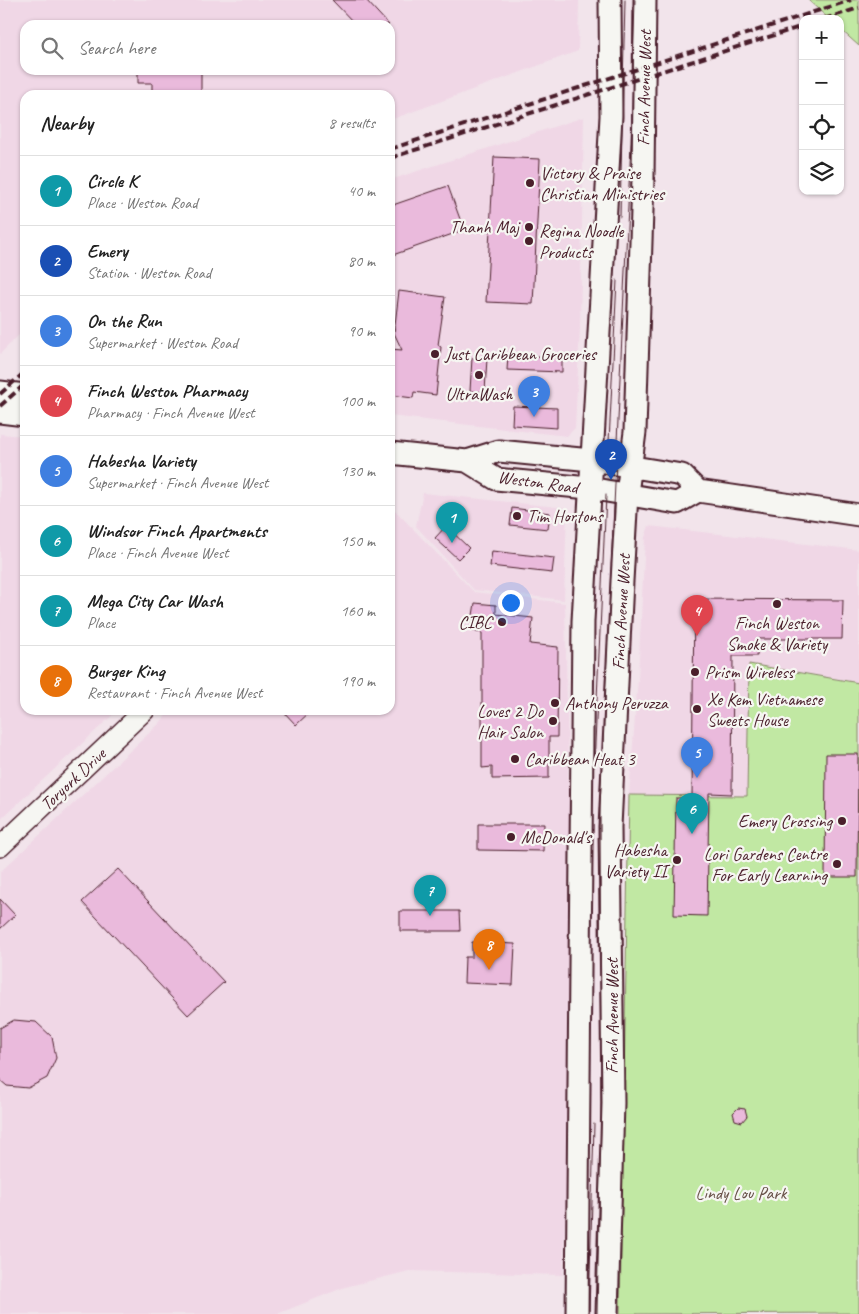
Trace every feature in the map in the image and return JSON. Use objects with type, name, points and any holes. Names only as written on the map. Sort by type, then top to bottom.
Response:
[{"type":"main road","name":"Finch Avenue West","points":[[577,1314],[583,621],[588,488],[611,116],[610,0]]},
{"type":"main road","name":"Finch Avenue West","points":[[607,1314],[613,1084],[610,821],[627,494],[635,432],[643,178],[645,0]]},
{"type":"main road","points":[[0,392],[20,394]]},
{"type":"main road","points":[[0,412],[20,414]]},
{"type":"main road","name":"Weston Road","points":[[395,454],[467,461],[499,451],[591,460],[682,475],[698,491],[678,503],[588,488],[496,479],[467,461]]},
{"type":"main road","points":[[698,491],[859,516]]},
{"type":"street","name":"Toryork Drive","points":[[0,847],[140,715]]},
{"type":"shaded area","points":[[0,0],[579,0],[578,51],[395,118],[395,90],[20,90],[20,334],[0,354]]},
{"type":"shaded area","points":[[584,117],[580,328],[575,428],[567,436],[395,417],[395,178]]},
{"type":"shaded area","points":[[0,434],[20,436],[20,715],[113,715],[0,820]]},
{"type":"shaded area","points":[[423,493],[567,508],[564,600],[474,590],[416,526]]},
{"type":"shaded area","points":[[395,510],[474,592],[565,603],[571,915],[576,951],[563,1275],[409,1271],[345,1287],[277,1314],[0,1314],[0,872],[160,723],[166,715],[395,715]]},
{"type":"shaded area","points":[[649,526],[859,550],[859,683],[749,664],[747,796],[629,795],[638,679],[645,537]]},
{"type":"green space","points":[[808,0],[859,0],[859,46],[844,33],[844,15],[825,15]]},
{"type":"green space","name":"Lindy Lou Park","points":[[749,664],[859,683],[859,1313],[620,1314],[629,795],[747,796]]},
{"type":"building","points":[[332,0],[366,0],[384,20],[351,20]]},
{"type":"building","points":[[138,75],[201,75],[201,90],[152,90],[152,83],[138,83]]},
{"type":"building","points":[[494,157],[540,159],[533,304],[486,302]]},
{"type":"building","points":[[448,186],[464,230],[395,254],[395,204]]},
{"type":"building","points":[[399,291],[445,297],[438,345],[441,347],[436,395],[414,392],[413,398],[395,396],[395,349],[402,350],[395,335]]},
{"type":"building","points":[[508,355],[562,357],[562,372],[507,370]]},
{"type":"building","name":"UltraWash","points":[[472,358],[487,358],[485,392],[470,391]]},
{"type":"building","points":[[513,406],[557,408],[557,428],[512,425]]},
{"type":"building","points":[[512,508],[550,513],[548,529],[510,525]]},
{"type":"building","points":[[446,526],[469,548],[458,559],[435,538]]},
{"type":"building","points":[[492,551],[554,558],[552,573],[490,566]]},
{"type":"building","points":[[694,599],[843,600],[842,639],[757,639],[757,656],[733,656],[732,794],[709,793],[707,916],[674,915],[676,798],[692,798]]},
{"type":"building","points":[[475,603],[496,605],[496,614],[533,618],[530,644],[558,647],[557,737],[549,737],[549,778],[492,779],[492,767],[482,768],[482,633],[476,632],[471,628]]},
{"type":"building","points":[[287,715],[307,715],[296,725]]},
{"type":"building","name":"Emery Crossing","points":[[826,754],[858,754],[857,877],[825,877]]},
{"type":"building","name":"McDonald's","points":[[478,824],[544,824],[543,851],[478,850]]},
{"type":"building","points":[[118,869],[224,982],[188,1015],[82,902]]},
{"type":"building","points":[[0,899],[15,915],[0,929]]},
{"type":"building","points":[[400,911],[459,911],[460,931],[400,931]]},
{"type":"building","points":[[472,942],[515,944],[513,985],[464,983],[465,957],[472,957]]},
{"type":"building","points":[[14,1020],[36,1022],[52,1037],[56,1058],[47,1078],[28,1088],[7,1086],[0,1080],[0,1028]]},
{"type":"building","points":[[738,1108],[745,1109],[747,1116],[742,1122],[735,1120],[733,1113]]},
{"type":"tram line","points":[[620,217],[625,0]]},
{"type":"tram line","points":[[597,1314],[601,1118],[600,804],[631,143],[635,0]]},
{"type":"tram line","points":[[609,442],[617,280]]},
{"type":"tram line","points":[[594,767],[606,495]]},
{"type":"tram line","points":[[589,1314],[594,1124]]},
{"type":"railway","points":[[395,147],[851,0]]},
{"type":"railway","points":[[837,15],[859,8]]},
{"type":"railway","points":[[395,156],[799,27]]},
{"type":"railway","points":[[0,394],[20,376]]},
{"type":"railway","points":[[0,406],[20,388]]},
{"type":"place","name":"Victory & Praise Christian Ministries","points":[[530,183]]},
{"type":"place","name":"Thanh Maj","points":[[529,227]]},
{"type":"place","name":"Regina Noodle Products","points":[[529,241]]},
{"type":"place","name":"Just Caribbean Groceries","points":[[435,354]]},
{"type":"place","name":"UltraWash","points":[[479,375]]},
{"type":"place","name":"On the Run","points":[[534,417]]},
{"type":"place","name":"Emery","points":[[611,480]]},
{"type":"place","name":"Tim Hortons","points":[[517,516]]},
{"type":"place","name":"Circle K","points":[[452,543]]},
{"type":"place","name":"Finch Weston Smoke & Variety","points":[[777,604]]},
{"type":"place","name":"CIBC","points":[[502,622]]},
{"type":"place","name":"Finch Weston Pharmacy","points":[[697,636]]},
{"type":"place","name":"Prism Wireless","points":[[695,672]]},
{"type":"place","name":"Anthony Peruzza","points":[[555,703]]},
{"type":"place","name":"Xe Kem Vietnamese Sweets House","points":[[697,709]]},
{"type":"place","name":"Loves 2 Do Hair Salon","points":[[553,721]]},
{"type":"place","name":"Caribbean Heat 3","points":[[515,759]]},
{"type":"place","name":"Habesha Variety","points":[[697,778]]},
{"type":"place","name":"Emery Crossing","points":[[842,821]]},
{"type":"place","name":"Windsor Finch Apartments","points":[[692,834]]},
{"type":"place","name":"McDonald's","points":[[511,837]]},
{"type":"place","name":"Habesha Variety II","points":[[677,860]]},
{"type":"place","name":"Lori Gardens Centre For Early Learning","points":[[837,864]]},
{"type":"place","name":"Mega City Car Wash","points":[[430,916]]},
{"type":"place","name":"Burger King","points":[[489,970]]}]
